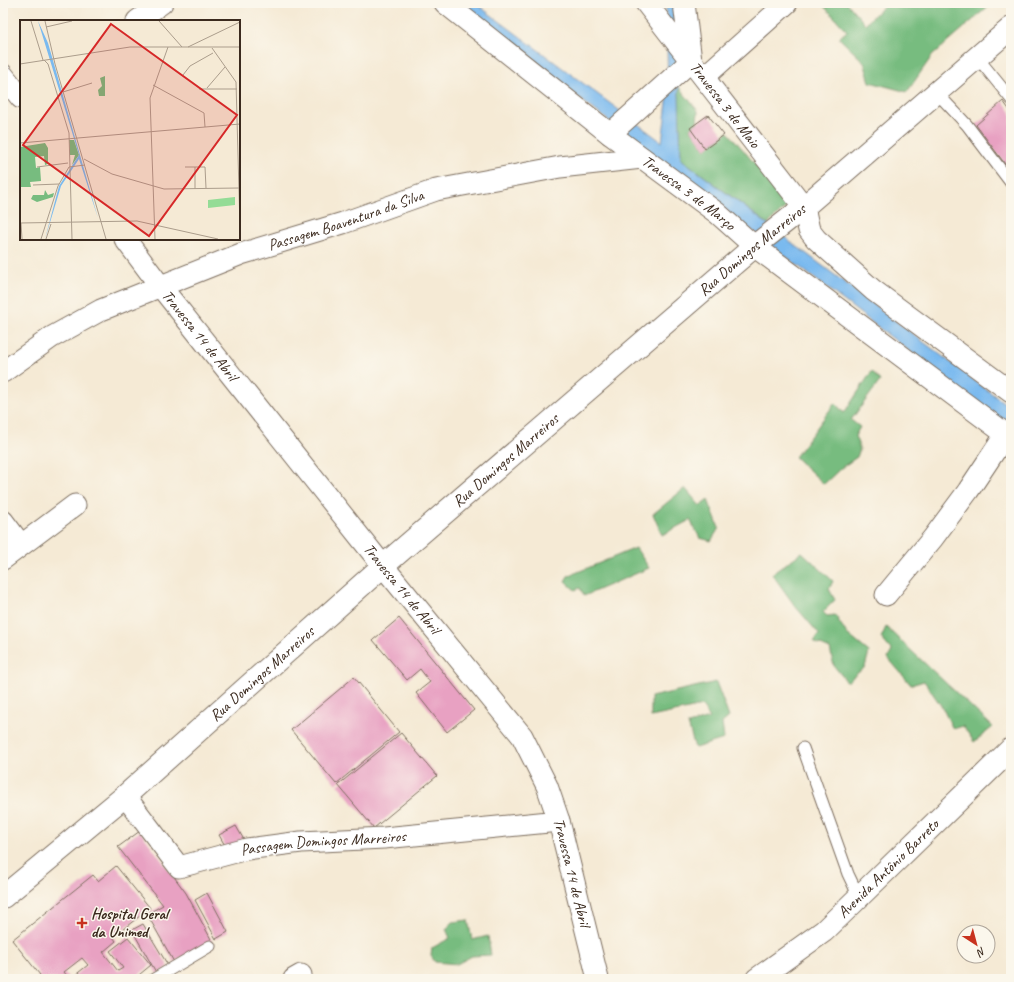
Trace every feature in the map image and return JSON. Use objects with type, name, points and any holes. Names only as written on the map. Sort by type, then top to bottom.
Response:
[{"type":"street","points":[[138,20],[162,3]]},
{"type":"street","name":"Travessa 3 de Março","points":[[445,3],[619,126],[642,158],[1009,436]]},
{"type":"street","name":"Travessa 3 de Maio","points":[[646,3],[680,66],[704,77],[800,210]]},
{"type":"street","points":[[619,126],[680,66],[684,3]]},
{"type":"street","points":[[704,77],[787,3]]},
{"type":"street","name":"Rua Domingos Marreiros","points":[[3,897],[125,796],[383,566],[755,245],[800,210],[1011,28]]},
{"type":"street","points":[[3,75],[15,94]]},
{"type":"street","name":"Passagem Boaventura da Silva","points":[[3,372],[52,337],[101,310],[241,254],[343,223],[436,190],[560,166],[642,158]]},
{"type":"street","points":[[800,210],[809,230],[816,239],[873,290],[1011,392]]},
{"type":"street","name":"Travessa 14 de Abril","points":[[126,240],[161,287],[383,566],[522,736],[547,786],[559,821],[596,976]]},
{"type":"street","points":[[886,595],[934,538],[1009,436]]},
{"type":"street","points":[[3,559],[75,505]]},
{"type":"street","points":[[3,521],[21,545]]},
{"type":"street","name":"Avenida Antônio Barreto","points":[[757,979],[824,931],[1011,749]]},
{"type":"street","name":"Passagem Domingos Marreiros","points":[[125,796],[178,867],[247,849],[301,842],[384,838],[559,821]]},
{"type":"lane","points":[[978,57],[1011,99]]},
{"type":"lane","points":[[936,92],[967,125],[1011,183]]},
{"type":"lane","points":[[803,748],[848,874],[859,897]]},
{"type":"lane","points":[[154,979],[210,946]]},
{"type":"green space","points":[[821,3],[847,3],[865,24],[887,3],[992,3],[932,56],[907,92],[870,82],[864,62],[839,38],[847,31]]},
{"type":"green space","points":[[678,86],[698,111],[697,123],[690,128],[705,149],[728,132],[789,204],[768,224],[681,159]]},
{"type":"green space","points":[[872,371],[880,381],[851,420],[860,427],[855,436],[860,449],[857,457],[841,468],[824,484],[795,457],[835,403],[844,413]]},
{"type":"green space","points":[[685,488],[700,506],[708,500],[719,528],[711,541],[700,538],[690,520],[662,535],[653,514]]},
{"type":"green space","points":[[636,548],[649,568],[584,596],[580,588],[575,590],[565,581],[568,576]]},
{"type":"green space","points":[[802,552],[833,581],[829,589],[835,600],[823,612],[827,616],[835,615],[847,634],[869,652],[865,667],[847,682],[834,666],[830,649],[814,642],[819,634],[795,606],[772,574]]},
{"type":"green space","points":[[886,627],[993,727],[974,742],[963,726],[953,729],[942,707],[924,681],[911,685],[888,658],[892,651],[881,638]]},
{"type":"green space","points":[[716,682],[729,717],[722,723],[724,739],[695,748],[688,724],[710,718],[702,706],[651,717],[651,697]]},
{"type":"green space","points":[[468,920],[472,940],[488,936],[491,955],[472,956],[457,964],[435,962],[431,956],[432,948],[450,938],[446,929],[453,922]]},
{"type":"water","points":[[455,3],[475,3],[662,142],[668,94],[666,3],[676,3],[681,159],[1011,408],[1011,429]]},
{"type":"building","points":[[1003,101],[1011,112],[1011,172],[976,125]]},
{"type":"building","points":[[708,115],[724,135],[705,149],[690,128]]},
{"type":"building","points":[[399,618],[474,710],[447,732],[416,693],[430,682],[420,669],[407,680],[373,640]]},
{"type":"building","points":[[354,677],[399,732],[336,784],[291,730]]},
{"type":"building","points":[[401,733],[437,776],[374,828],[338,785]]},
{"type":"building","points":[[236,826],[247,845],[227,849],[219,835]]},
{"type":"building","points":[[140,831],[186,893],[212,941],[174,962],[147,914],[163,905],[118,847]]},
{"type":"building","name":"Hospital Geral da Unimed","points":[[116,866],[150,908],[113,937],[116,941],[103,952],[118,971],[123,968],[110,951],[128,937],[151,965],[134,979],[77,979],[74,976],[88,965],[82,958],[64,972],[68,977],[66,979],[36,979],[40,975],[12,940],[93,875],[98,881]]},
{"type":"building","points":[[207,893],[228,932],[216,939],[195,900]]},
{"type":"building","points":[[143,924],[169,967],[157,974],[132,930]]},
{"type":"place","name":"Hospital Geral da Unimed","points":[[82,923]]}]
